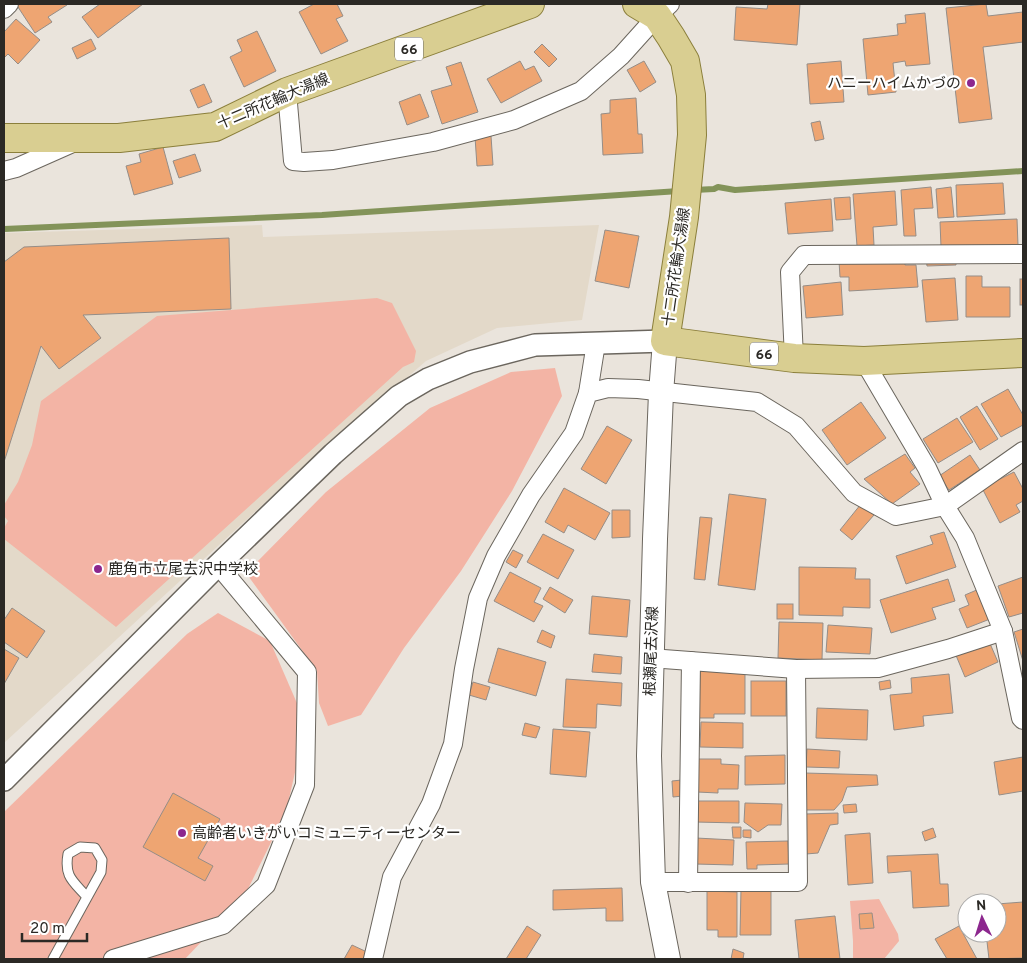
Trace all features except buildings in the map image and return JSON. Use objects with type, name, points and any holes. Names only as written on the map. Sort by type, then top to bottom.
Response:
[{"type":"main road","name":"十二所花輪大湯線","points":[[4,138],[119,138],[215,127],[287,92],[530,4]]},
{"type":"main road","name":"十二所花輪大湯線","points":[[655,8],[685,61],[691,95],[692,134],[684,217],[665,341],[794,358],[864,361],[1023,353]]},
{"type":"main road","name":"根瀬尾去沢線","points":[[665,341],[661,393],[650,658],[649,756],[653,882],[668,959]]},
{"type":"street","points":[[4,9],[9,4]]},
{"type":"street","points":[[287,92],[293,161],[333,160],[433,142],[514,120],[581,91],[621,56],[655,8]]},
{"type":"street","points":[[4,171],[16,168],[83,138]]},
{"type":"street","points":[[794,358],[790,272],[804,255],[1023,254]]},
{"type":"street","points":[[4,780],[218,565],[333,454],[399,396],[428,379],[470,362],[535,345],[665,341]]},
{"type":"street","points":[[373,959],[392,877],[432,804],[453,744],[464,668],[478,598],[500,548],[531,496],[574,433],[588,394],[596,343]]},
{"type":"street","points":[[864,361],[927,468],[945,506],[965,538],[1003,631],[1021,718],[1023,720]]},
{"type":"street","points":[[588,394],[608,388],[638,389],[757,402],[796,426],[854,493],[896,516],[945,506],[1023,451]]},
{"type":"street","points":[[113,959],[223,925],[266,885],[305,785],[307,672],[218,565]]},
{"type":"street","points":[[650,658],[796,669],[878,668],[948,649],[1003,631]]},
{"type":"street","points":[[688,882],[691,661]]},
{"type":"street","points":[[653,882],[798,882],[796,669]]},
{"type":"lane","points":[[53,959],[101,872],[102,860],[94,848],[80,847],[68,854],[66,867],[71,879],[87,897]]},
{"type":"shaded area","name":"鹿角市立尾去沢中学校","points":[[262,225],[263,237],[599,225],[582,320],[497,328],[426,361],[293,477],[4,743],[4,233]]},
{"type":"shaded area","points":[[377,298],[392,303],[416,351],[414,362],[403,367],[116,627],[4,539],[4,528],[8,521],[4,516],[4,505],[18,482],[32,445],[41,401],[157,316]]},
{"type":"shaded area","points":[[555,368],[562,396],[512,491],[461,571],[404,648],[361,715],[328,726],[319,703],[317,671],[246,573],[326,492],[430,408],[511,372]]},
{"type":"shaded area","points":[[218,613],[270,641],[306,724],[286,812],[244,897],[185,959],[4,959],[4,812],[187,634]]},
{"type":"shaded area","points":[[879,899],[898,934],[899,941],[884,959],[853,959],[850,901]]},
{"type":"waterway","points":[[694,190],[718,187],[735,190],[1023,171]]},
{"type":"waterway","points":[[4,229],[322,215],[679,191]]},
{"type":"place","name":"ハニーハイムかづの","points":[[971,83]]},
{"type":"place","name":"鹿角市立尾去沢中学校","points":[[98,569]]},
{"type":"place","name":"高齢者いきがいコミュニティーセンター","points":[[182,833]]}]
